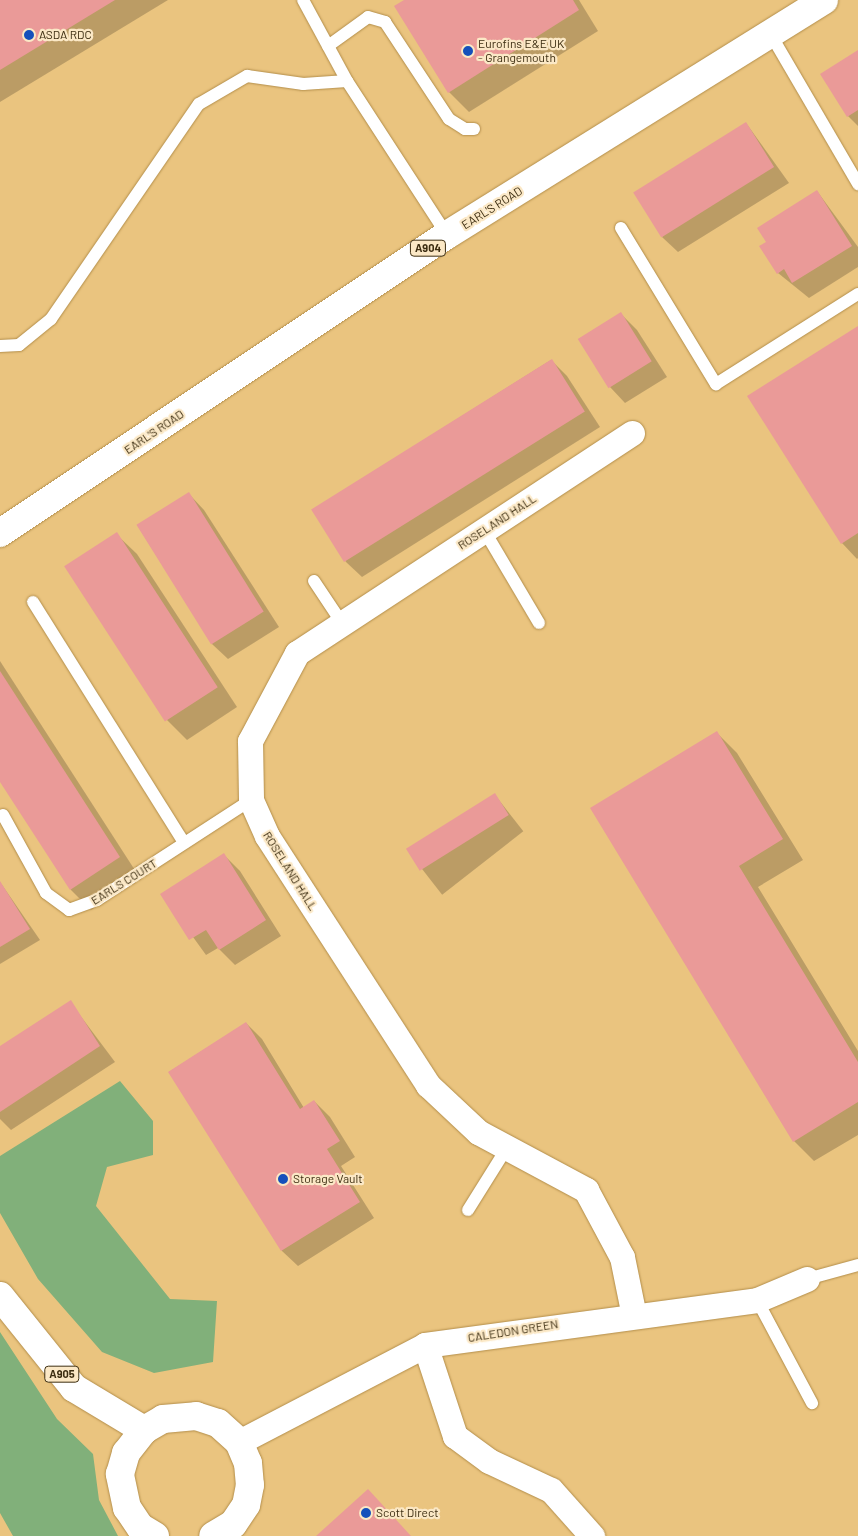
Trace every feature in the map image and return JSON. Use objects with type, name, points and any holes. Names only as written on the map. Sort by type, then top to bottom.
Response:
[{"type":"main road","name":"EARL'S ROAD","points":[[0,533],[447,235],[771,35],[824,0]]},
{"type":"main road","name":"EARL'S ROAD","points":[[0,511],[40,508]]},
{"type":"main road","name":"A905","points":[[0,1296],[74,1388],[144,1430]]},
{"type":"main road","points":[[155,1536],[140,1527],[127,1508],[121,1487],[126,1453],[144,1430],[163,1419],[196,1416],[218,1423],[238,1442],[248,1463],[250,1485],[246,1505],[233,1524],[213,1536]]},
{"type":"street","name":"ROSELAND HALL","points":[[632,433],[297,654],[250,740],[251,800],[267,836],[428,1085],[478,1132],[508,1146],[586,1190],[622,1258],[634,1316]]},
{"type":"street","name":"CALEDON GREEN","points":[[238,1442],[425,1345],[757,1300],[807,1279]]},
{"type":"street","points":[[425,1345],[455,1436],[489,1461],[551,1490],[592,1536]]},
{"type":"lane","points":[[303,0],[347,81],[447,235]]},
{"type":"lane","points":[[328,46],[368,17],[385,22],[449,119],[465,129],[474,129]]},
{"type":"lane","points":[[771,35],[858,184]]},
{"type":"lane","points":[[0,346],[19,345],[51,319],[199,104],[247,76],[303,84],[347,81]]},
{"type":"lane","points":[[621,228],[716,384],[858,294]]},
{"type":"lane","points":[[484,530],[539,623]]},
{"type":"lane","points":[[314,581],[342,623]]},
{"type":"lane","points":[[33,602],[184,843]]},
{"type":"lane","name":"EARLS COURT","points":[[3,815],[46,892],[69,910],[97,900],[251,800]]},
{"type":"lane","points":[[468,1210],[508,1146]]},
{"type":"lane","points":[[807,1279],[858,1265]]},
{"type":"lane","points":[[757,1300],[812,1402]]},
{"type":"green space","points":[[120,1081],[153,1121],[153,1155],[107,1167],[96,1206],[170,1299],[217,1301],[213,1362],[154,1373],[102,1352],[38,1279],[0,1213],[0,1156]]},
{"type":"green space","points":[[0,1332],[57,1419],[93,1454],[99,1500],[118,1536],[13,1536],[0,1513]]},
{"type":"building","name":"ASDA RDC","points":[[0,0],[115,0],[0,70]]},
{"type":"building","name":"Eurofins E&E UK - Grangemouth","points":[[404,0],[573,0],[579,10],[448,93],[394,6]]},
{"type":"building","points":[[858,50],[858,110],[847,117],[820,74]]},
{"type":"building","points":[[746,122],[774,167],[661,237],[633,192]]},
{"type":"building","points":[[817,190],[852,246],[792,283],[784,269],[777,274],[759,246],[766,242],[757,228]]},
{"type":"building","points":[[621,312],[652,361],[608,388],[578,339]]},
{"type":"building","points":[[858,326],[858,533],[841,544],[747,396]]},
{"type":"building","points":[[552,359],[585,412],[344,562],[311,509]]},
{"type":"building","points":[[189,492],[264,612],[211,644],[136,525]]},
{"type":"building","points":[[117,532],[218,687],[165,721],[64,566]]},
{"type":"building","points":[[0,671],[120,857],[70,890],[0,782]]},
{"type":"building","points":[[717,731],[783,839],[739,866],[858,1062],[858,1102],[793,1142],[590,808]]},
{"type":"building","points":[[495,793],[509,815],[420,871],[406,849]]},
{"type":"building","points":[[224,853],[266,920],[219,950],[206,930],[189,940],[160,894]]},
{"type":"building","points":[[0,881],[30,929],[0,947]]},
{"type":"building","points":[[71,1000],[100,1046],[0,1112],[0,1046]]},
{"type":"building","points":[[246,1022],[300,1109],[314,1100],[340,1141],[327,1149],[360,1202],[281,1251],[168,1072]]},
{"type":"building","name":"Scott Direct","points":[[368,1489],[411,1536],[316,1536]]},
{"type":"place","name":"ASDA RDC","points":[[29,35]]},
{"type":"place","name":"Eurofins E&E UK - Grangemouth","points":[[468,51]]},
{"type":"place","name":"Storage Vault","points":[[283,1179]]},
{"type":"place","name":"Scott Direct","points":[[366,1513]]}]
